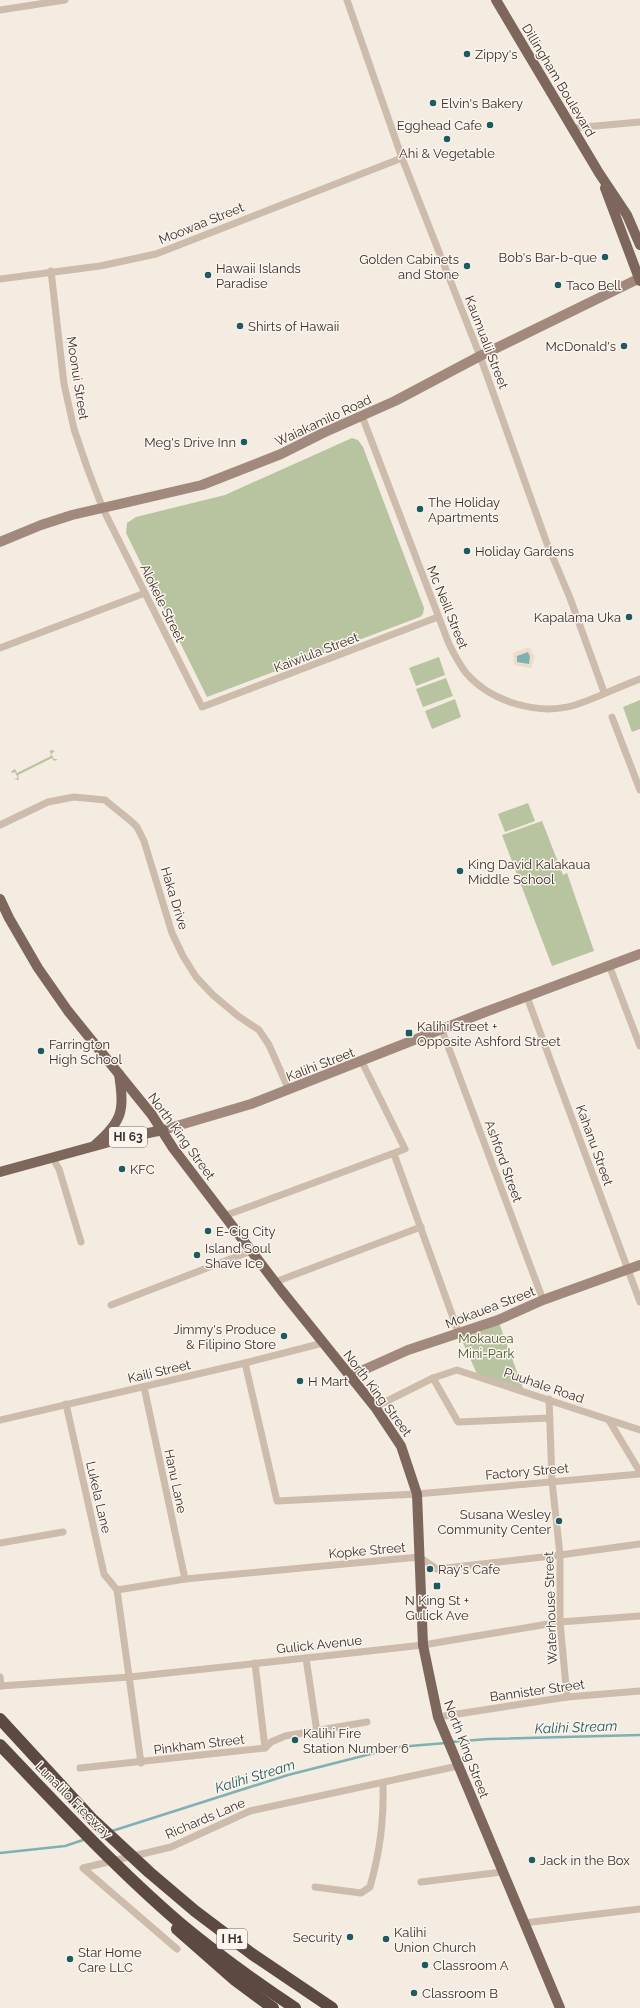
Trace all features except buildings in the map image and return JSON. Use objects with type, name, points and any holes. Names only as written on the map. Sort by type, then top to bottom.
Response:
[{"type":"highway","name":"Lunalilo Freeway","points":[[0,1719],[93,1820],[149,1872],[195,1911],[327,2006]]},
{"type":"highway","name":"Lunalilo Freeway","points":[[0,1745],[128,1874]]},
{"type":"highway","name":"I H1","points":[[128,1874],[182,1934],[235,1980],[273,2008]]},
{"type":"highway","points":[[128,1874],[198,1937],[228,1961],[296,2008]]},
{"type":"main road","name":"Dillingham Boulevard","points":[[496,0],[599,173],[627,215],[640,245]]},
{"type":"main road","name":"Dillingham Boulevard","points":[[599,173],[640,279]]},
{"type":"main road","name":"Waiakamilo Road","points":[[0,542],[41,524],[217,480],[281,454],[362,416],[480,356],[640,279]]},
{"type":"main road","name":"North King Street","points":[[0,899],[38,968],[68,1011],[163,1130],[173,1148],[224,1216],[375,1407],[401,1446],[416,1494],[423,1645],[438,1717],[560,2008]]},
{"type":"main road","name":"Kalihi Street","points":[[0,1172],[94,1146],[163,1130],[251,1104],[640,954]]},
{"type":"main road","points":[[94,1146],[112,1128],[121,1113],[122,1095],[119,1074]]},
{"type":"main road","name":"Mokauea Street","points":[[350,1376],[408,1350],[498,1320],[543,1300],[640,1265]]},
{"type":"street","points":[[0,10],[65,0]]},
{"type":"street","name":"Kaumualii Street","points":[[347,0],[402,158],[480,356],[546,542],[570,598],[604,692]]},
{"type":"street","points":[[573,128],[640,122]]},
{"type":"street","name":"Moowaa Street","points":[[0,279],[51,271],[100,266],[156,254],[402,158]]},
{"type":"street","name":"Moonui Street","points":[[51,271],[64,384],[74,430],[103,509]]},
{"type":"street","name":"Mc Neill Street","points":[[362,416],[438,617],[449,644],[466,673],[483,688],[510,702],[524,706],[558,708],[575,705],[604,692],[640,679]]},
{"type":"street","name":"Alokele Street","points":[[103,509],[202,707]]},
{"type":"street","points":[[0,648],[145,593]]},
{"type":"street","name":"Kaiwiula Street","points":[[202,707],[438,617]]},
{"type":"street","points":[[612,717],[640,790]]},
{"type":"street","name":"Haka Drive","points":[[0,825],[48,802],[74,797],[105,800],[132,822],[137,827],[144,841],[172,933],[183,956],[196,977],[213,995],[238,1016],[259,1030],[269,1045],[289,1090]]},
{"type":"street","points":[[609,965],[640,1046]]},
{"type":"street","name":"Kahanu Street","points":[[527,997],[640,1302]]},
{"type":"street","name":"Ashford Street","points":[[442,1030],[543,1300]]},
{"type":"street","points":[[224,1216],[405,1149],[362,1062]]},
{"type":"street","points":[[394,1154],[459,1334]]},
{"type":"street","points":[[52,1158],[59,1169],[81,1242]]},
{"type":"street","points":[[275,1282],[421,1227]]},
{"type":"street","points":[[111,1304],[251,1251]]},
{"type":"street","name":"Kaili Street","points":[[0,1420],[245,1363],[323,1343]]},
{"type":"street","name":"Factory Street","points":[[245,1363],[277,1502],[416,1494],[640,1473]]},
{"type":"street","name":"Puuhale Road","points":[[375,1407],[433,1378],[457,1370],[549,1399],[610,1422],[640,1430]]},
{"type":"street","points":[[433,1378],[458,1422],[550,1418]]},
{"type":"street","name":"Hanu Lane","points":[[144,1387],[185,1579]]},
{"type":"street","name":"Waterhouse Street","points":[[549,1399],[552,1481],[560,1555],[560,1622],[567,1697]]},
{"type":"street","name":"Lukela Lane","points":[[66,1404],[104,1574],[117,1590]]},
{"type":"street","points":[[610,1422],[640,1473]]},
{"type":"street","points":[[0,1543],[63,1532]]},
{"type":"street","name":"Kopke Street","points":[[117,1590],[185,1579],[419,1557],[437,1569],[640,1544]]},
{"type":"street","points":[[117,1590],[141,1763]]},
{"type":"street","name":"Gulick Avenue","points":[[1,1686],[130,1677],[306,1658],[423,1645],[560,1622],[640,1616]]},
{"type":"street","points":[[306,1658],[317,1732]]},
{"type":"street","points":[[255,1663],[265,1748]]},
{"type":"street","points":[[0,1677],[1,1686]]},
{"type":"street","name":"Bannister Street","points":[[438,1717],[567,1697],[640,1691]]},
{"type":"street","name":"Pinkham Street","points":[[80,1768],[141,1763],[265,1748],[271,1742],[285,1736],[317,1732],[367,1722]]},
{"type":"street","name":"Richards Lane","points":[[177,1949],[83,1868],[171,1847],[250,1811],[383,1783],[456,1762]]},
{"type":"street","points":[[315,1887],[361,1893],[370,1887],[379,1854],[383,1831],[383,1783]]},
{"type":"street","points":[[421,1882],[502,1872]]},
{"type":"street","points":[[524,1923],[640,1909]]},
{"type":"green space","points":[[352,438],[358,440],[363,447],[424,608],[423,614],[420,617],[207,697],[126,533],[127,523],[136,517],[225,495]]},
{"type":"green space","points":[[439,657],[445,675],[416,686],[409,668]]},
{"type":"green space","points":[[446,678],[453,696],[423,707],[416,689]]},
{"type":"green space","points":[[455,699],[461,717],[432,729],[425,711]]},
{"type":"green space","points":[[640,700],[640,729],[632,732],[623,707]]},
{"type":"green space","points":[[50,750],[55,751],[51,754],[54,759],[58,759],[54,761],[52,758],[18,775],[19,780],[14,779],[18,778],[15,772],[11,773],[12,771],[15,769],[17,773],[51,756]]},
{"type":"green space","points":[[528,803],[535,821],[505,832],[498,814]]},
{"type":"green space","points":[[542,821],[563,875],[567,873],[594,951],[552,966],[502,835]]},
{"type":"green space","name":"Mokauea Mini-Park","points":[[498,1320],[524,1391],[478,1376],[459,1334]]},
{"type":"shaded area","points":[[529,647],[535,657],[531,668],[514,665],[513,653]]},
{"type":"water","points":[[528,652],[530,657],[529,664],[517,662],[517,656]]},
{"type":"waterway","name":"Kalihi Stream","points":[[451,1742],[488,1739],[640,1735]]},
{"type":"waterway","name":"Kalihi Stream","points":[[112,1831],[288,1775],[398,1747],[446,1743]]},
{"type":"waterway","name":"Kalihi Stream","points":[[0,1853],[65,1846],[86,1839]]},
{"type":"place","name":"Zippy's","points":[[467,54]]},
{"type":"place","name":"Elvin's Bakery","points":[[433,103]]},
{"type":"place","name":"Egghead Cafe","points":[[490,125]]},
{"type":"place","name":"Ahi & Vegetable","points":[[447,139]]},
{"type":"place","name":"Bob's Bar-b-que","points":[[605,257]]},
{"type":"place","name":"Golden Cabinets and Stone","points":[[467,266]]},
{"type":"place","name":"Hawaii Islands Paradise","points":[[208,275]]},
{"type":"place","name":"Taco Bell","points":[[558,285]]},
{"type":"place","name":"Shirts of Hawaii","points":[[240,326]]},
{"type":"place","name":"McDonald's","points":[[624,346]]},
{"type":"place","name":"Meg's Drive Inn","points":[[244,442]]},
{"type":"place","name":"The Holiday Apartments","points":[[420,509]]},
{"type":"place","name":"Holiday Gardens","points":[[467,551]]},
{"type":"place","name":"Kapalama Uka","points":[[629,617]]},
{"type":"place","name":"King David Kalakaua Middle School","points":[[460,871]]},
{"type":"place","name":"Kalihi Street + Opposite Ashford Street","points":[[409,1033]]},
{"type":"place","name":"Farrington High School","points":[[41,1051]]},
{"type":"place","name":"KFC","points":[[122,1169]]},
{"type":"place","name":"E-Cig City","points":[[208,1231]]},
{"type":"place","name":"Island Soul Shave Ice","points":[[197,1255]]},
{"type":"place","name":"Jimmy's Produce & Filipino Store","points":[[284,1336]]},
{"type":"place","name":"H Mart","points":[[300,1381]]},
{"type":"place","name":"Susana Wesley Community Center","points":[[559,1521]]},
{"type":"place","name":"Ray's Cafe","points":[[430,1569]]},
{"type":"place","name":"N King St + Gulick Ave","points":[[437,1586]]},
{"type":"place","name":"Kalihi Fire Station Number 6","points":[[295,1740]]},
{"type":"place","name":"Jack in the Box","points":[[532,1860]]},
{"type":"place","name":"Security","points":[[350,1937]]},
{"type":"place","name":"Kalihi Union Church","points":[[386,1939]]},
{"type":"place","name":"Star Home Care LLC","points":[[70,1959]]},
{"type":"place","name":"Classroom A","points":[[425,1965]]},
{"type":"place","name":"Classroom B","points":[[414,1993]]}]
